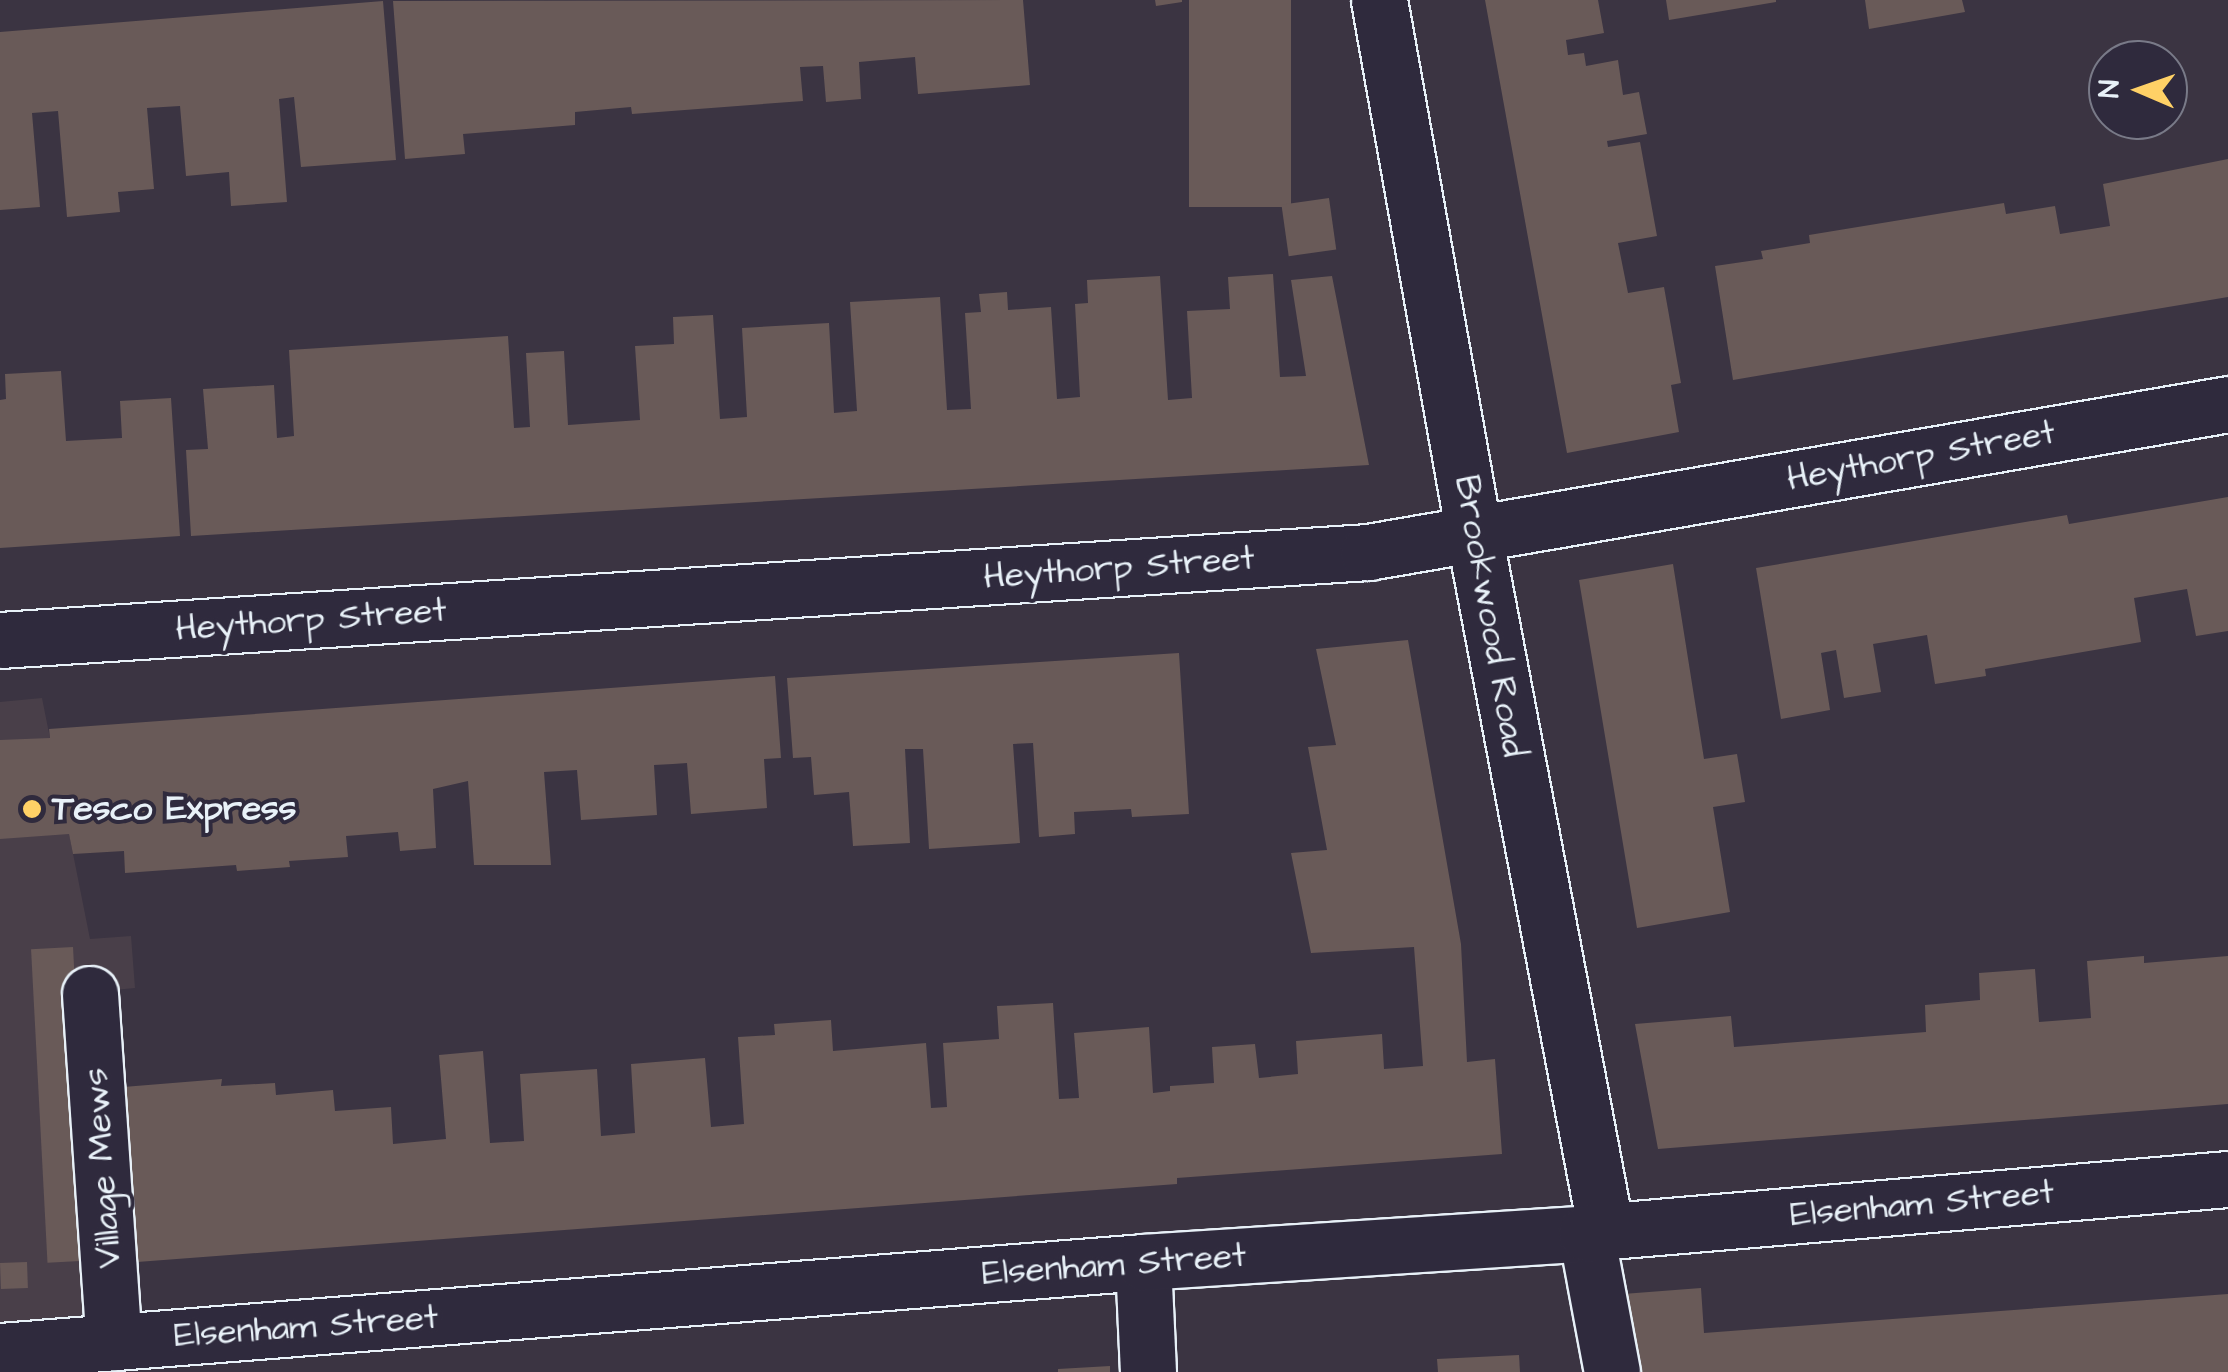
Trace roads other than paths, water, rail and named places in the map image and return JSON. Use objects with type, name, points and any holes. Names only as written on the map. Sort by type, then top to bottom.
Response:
[{"type":"street","name":"Brookwood Road","points":[[1380,0],[1596,1232],[1612,1372]]},
{"type":"street","name":"Heythorp Street","points":[[0,640],[1368,552],[2228,404]]},
{"type":"street","name":"Village Mews","points":[[90,994],[95,1353]]},
{"type":"street","name":"Elsenham Street","points":[[0,1351],[95,1353],[1143,1262],[1596,1232],[2228,1179]]},
{"type":"street","points":[[1143,1262],[1148,1372]]},
{"type":"place","name":"Tesco Express","points":[[32,809]]}]
